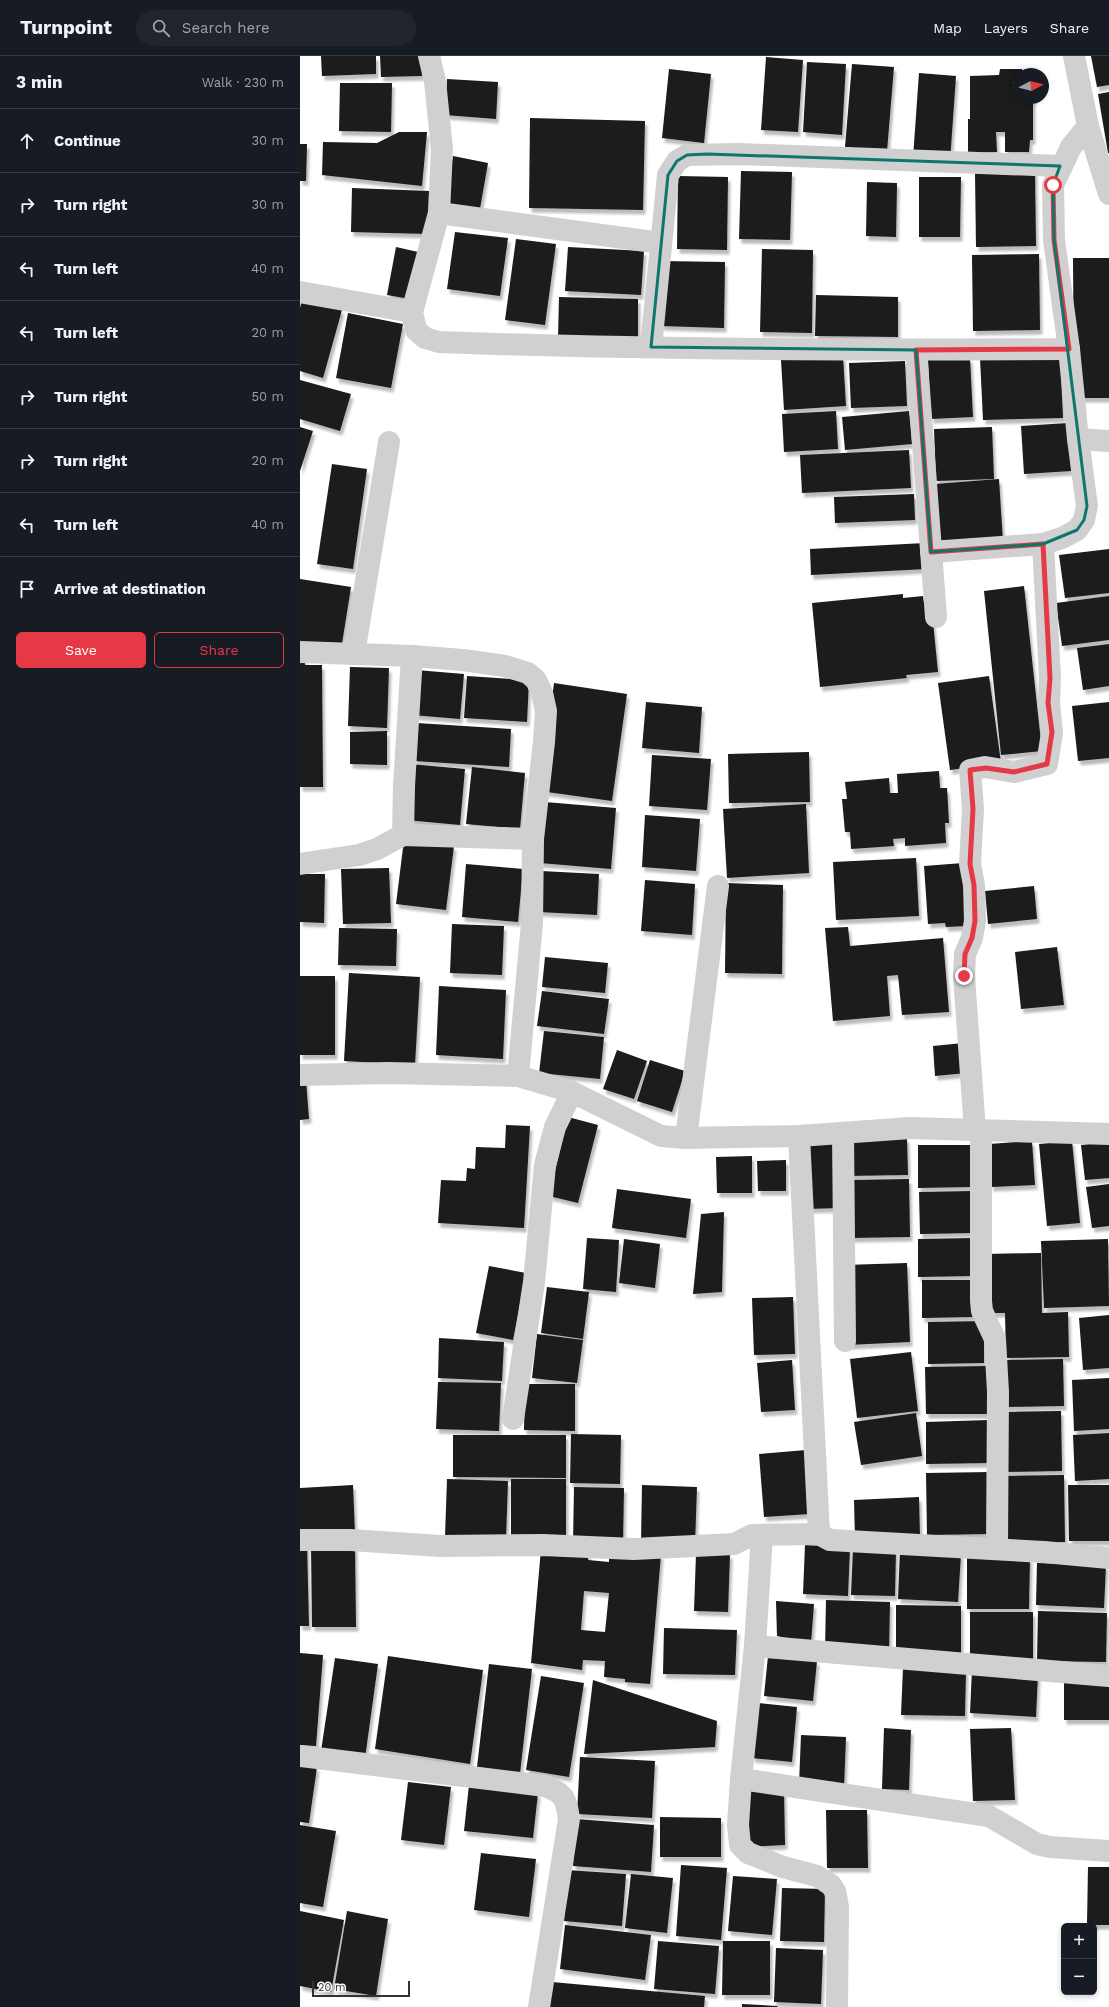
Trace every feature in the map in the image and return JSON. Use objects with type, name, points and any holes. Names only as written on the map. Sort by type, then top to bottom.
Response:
[{"type":"street","points":[[429,56],[435,81],[442,149],[439,213],[412,312],[416,330],[425,338],[439,342],[545,346],[916,350],[1069,349]]},
{"type":"street","points":[[1074,56],[1088,126],[1109,194]]},
{"type":"street","points":[[931,552],[1043,544],[1062,538],[1077,530],[1084,520],[1086,506],[1069,349],[1054,240],[1053,185],[1060,166],[1071,147],[1088,126]]},
{"type":"street","points":[[650,347],[668,176],[677,161],[687,155],[739,154],[1060,166]]},
{"type":"street","points":[[439,213],[661,243]]},
{"type":"street","points":[[300,292],[412,312]]},
{"type":"street","points":[[916,350],[936,616]]},
{"type":"street","points":[[1078,439],[1109,441]]},
{"type":"street","points":[[354,654],[389,442]]},
{"type":"street","points":[[997,1549],[998,1392],[995,1339],[982,1311],[981,1301],[978,1132],[964,976],[965,954],[972,938],[975,921],[974,885],[970,864],[973,809],[970,770],[986,768],[1014,772],[1047,764],[1052,732],[1048,703],[1050,678],[1043,544]]},
{"type":"street","points":[[300,652],[412,656],[463,660],[505,666],[528,673],[536,680],[542,693],[546,711],[533,839],[532,923],[518,1076]]},
{"type":"street","points":[[403,835],[404,786],[412,656]]},
{"type":"street","points":[[300,864],[359,855],[377,849],[403,835],[533,839]]},
{"type":"street","points":[[686,1138],[718,886]]},
{"type":"street","points":[[300,1075],[388,1073],[518,1076],[572,1092],[661,1136],[686,1138],[799,1136],[910,1128],[978,1132],[1109,1134]]},
{"type":"street","points":[[513,1418],[534,1282],[545,1166],[555,1127],[572,1092]]},
{"type":"street","points":[[843,1134],[845,1341]]},
{"type":"street","points":[[799,1136],[819,1534]]},
{"type":"street","points":[[300,1540],[351,1540],[440,1546],[543,1545],[634,1548],[734,1544],[752,1536],[819,1534],[830,1540],[997,1549],[1109,1558]]},
{"type":"street","points":[[762,1535],[755,1646],[741,1779],[738,1838],[743,1850],[783,1867],[817,1876],[831,1885],[835,1891],[838,1907],[837,2007]]},
{"type":"street","points":[[755,1646],[1109,1676]]},
{"type":"street","points":[[300,1756],[545,1786],[559,1791],[567,1803],[569,1819],[539,2007]]},
{"type":"street","points":[[741,1779],[989,1816],[1037,1844],[1050,1847],[1109,1851]]},
{"type":"highlighted area","points":[[707,154],[1060,166],[1053,185],[1054,240],[1087,506],[1084,520],[1077,530],[1043,544],[931,552],[916,350],[651,347],[668,175],[677,161],[687,155]]},
{"type":"building","points":[[321,56],[376,56],[376,74],[322,76]]},
{"type":"building","points":[[380,56],[421,56],[422,76],[381,77]]},
{"type":"building","points":[[1091,56],[1109,56],[1109,85],[1097,87]]},
{"type":"building","points":[[766,57],[803,60],[798,132],[761,130]]},
{"type":"building","points":[[807,62],[846,64],[842,135],[803,132]]},
{"type":"building","points":[[852,64],[894,67],[887,151],[845,147]]},
{"type":"building","points":[[669,69],[711,74],[704,143],[662,138]]},
{"type":"building","points":[[1000,69],[1013,69],[1013,104],[1033,104],[1033,140],[1030,140],[1029,152],[1005,152],[1005,132],[996,132],[997,152],[968,153],[970,76],[999,75]]},
{"type":"building","points":[[919,73],[956,76],[950,161],[913,158]]},
{"type":"building","points":[[447,79],[498,82],[496,119],[445,115]]},
{"type":"building","points":[[340,83],[392,83],[391,132],[339,131]]},
{"type":"building","points":[[1109,92],[1109,153],[1108,153],[1098,94]]},
{"type":"building","points":[[530,118],[645,121],[643,210],[529,208]]},
{"type":"building","points":[[399,132],[427,132],[422,186],[322,175],[323,142],[377,143]]},
{"type":"building","points":[[300,144],[307,144],[306,181],[300,181]]},
{"type":"building","points":[[453,156],[488,163],[479,214],[444,208]]},
{"type":"building","points":[[741,171],[792,172],[790,240],[739,239]]},
{"type":"building","points":[[1035,171],[1036,246],[976,247],[975,172]]},
{"type":"building","points":[[678,176],[728,177],[727,250],[677,249]]},
{"type":"building","points":[[919,177],[961,177],[960,237],[919,237]]},
{"type":"building","points":[[867,182],[897,183],[896,237],[866,236]]},
{"type":"building","points":[[352,188],[429,191],[428,234],[351,232]]},
{"type":"building","points":[[455,232],[508,238],[500,296],[447,289]]},
{"type":"building","points":[[516,239],[556,244],[545,325],[505,320]]},
{"type":"building","points":[[396,247],[418,252],[410,299],[387,295]]},
{"type":"building","points":[[568,247],[644,251],[641,295],[565,291]]},
{"type":"building","points":[[762,249],[813,250],[812,333],[760,332]]},
{"type":"building","points":[[1039,254],[1040,330],[973,331],[972,255]]},
{"type":"building","points":[[1073,258],[1109,258],[1109,398],[1074,398]]},
{"type":"building","points":[[662,261],[725,262],[724,328],[661,326]]},
{"type":"building","points":[[816,295],[898,297],[898,337],[815,336]]},
{"type":"building","points":[[559,297],[638,299],[638,340],[558,338]]},
{"type":"building","points":[[302,299],[342,310],[323,378],[300,371],[300,308]]},
{"type":"building","points":[[348,313],[403,324],[391,388],[336,378]]},
{"type":"building","points":[[1060,355],[1063,418],[983,420],[980,358]]},
{"type":"building","points":[[843,356],[846,406],[784,410],[781,360]]},
{"type":"building","points":[[970,358],[973,417],[931,419],[928,360]]},
{"type":"building","points":[[905,361],[907,406],[851,408],[849,363]]},
{"type":"building","points":[[300,380],[351,394],[340,431],[300,419]]},
{"type":"building","points":[[836,411],[838,449],[784,452],[782,414]]},
{"type":"building","points":[[909,411],[912,444],[845,450],[842,417]]},
{"type":"building","points":[[1068,423],[1071,471],[1024,474],[1021,426]]},
{"type":"building","points":[[300,427],[313,431],[300,471]]},
{"type":"building","points":[[992,427],[994,479],[936,481],[934,429]]},
{"type":"building","points":[[909,450],[911,488],[802,493],[800,455]]},
{"type":"building","points":[[332,464],[367,469],[353,569],[317,564]]},
{"type":"building","points":[[999,479],[1003,542],[939,546],[935,484]]},
{"type":"building","points":[[914,494],[915,520],[835,523],[834,497]]},
{"type":"building","points":[[925,543],[926,569],[811,575],[810,549]]},
{"type":"building","points":[[1109,549],[1109,593],[1065,598],[1059,555]]},
{"type":"building","points":[[300,579],[351,587],[341,650],[300,643]]},
{"type":"building","points":[[1024,586],[1042,751],[1001,755],[984,591]]},
{"type":"building","points":[[903,594],[903,598],[923,596],[924,603],[931,602],[938,672],[906,675],[907,678],[820,687],[812,603]]},
{"type":"building","points":[[1109,596],[1109,640],[1062,646],[1056,603]]},
{"type":"building","points":[[1109,644],[1109,686],[1083,690],[1077,648]]},
{"type":"building","points":[[300,659],[305,659],[305,665],[322,665],[323,787],[300,787]]},
{"type":"building","points":[[350,667],[389,668],[387,728],[348,726]]},
{"type":"building","points":[[416,670],[464,674],[460,719],[412,715]]},
{"type":"building","points":[[467,676],[529,680],[527,722],[464,718]]},
{"type":"building","points":[[989,676],[1001,763],[950,770],[938,683]]},
{"type":"building","points":[[554,683],[627,694],[612,801],[540,791]]},
{"type":"building","points":[[646,702],[702,707],[699,753],[642,748]]},
{"type":"building","points":[[1109,702],[1109,758],[1078,761],[1072,706]]},
{"type":"building","points":[[417,723],[511,729],[509,767],[414,761]]},
{"type":"building","points":[[387,731],[387,765],[350,764],[350,732]]},
{"type":"building","points":[[809,752],[810,802],[729,803],[728,754]]},
{"type":"building","points":[[652,755],[711,759],[707,810],[649,806]]},
{"type":"building","points":[[410,764],[465,769],[460,825],[406,820]]},
{"type":"building","points":[[472,767],[525,773],[520,829],[466,824]]},
{"type":"building","points":[[939,771],[940,788],[947,788],[949,823],[945,823],[946,843],[905,846],[905,838],[893,839],[894,846],[851,849],[850,832],[845,832],[842,799],[847,799],[845,782],[889,778],[890,793],[898,793],[897,774]]},
{"type":"building","points":[[545,802],[616,808],[611,869],[540,863]]},
{"type":"building","points":[[806,804],[809,873],[727,878],[723,809]]},
{"type":"building","points":[[645,815],[700,819],[696,871],[642,867]]},
{"type":"building","points":[[404,840],[454,846],[446,910],[396,904]]},
{"type":"building","points":[[916,858],[919,916],[836,920],[833,862]]},
{"type":"building","points":[[963,863],[967,926],[946,927],[945,923],[928,924],[924,866]]},
{"type":"building","points":[[466,864],[523,869],[518,922],[462,917]]},
{"type":"building","points":[[389,868],[391,923],[343,924],[341,869]]},
{"type":"building","points":[[541,871],[599,874],[597,915],[539,912]]},
{"type":"building","points":[[300,874],[325,874],[324,923],[300,922]]},
{"type":"building","points":[[645,880],[695,884],[692,935],[641,931]]},
{"type":"building","points":[[726,883],[783,885],[782,974],[725,973]]},
{"type":"building","points":[[1034,886],[1037,919],[988,924],[985,891]]},
{"type":"building","points":[[452,924],[504,926],[502,975],[450,973]]},
{"type":"building","points":[[848,927],[850,946],[943,938],[949,1012],[902,1015],[898,975],[887,976],[890,1016],[833,1021],[825,928]]},
{"type":"building","points":[[339,928],[397,929],[396,966],[338,965]]},
{"type":"building","points":[[1057,947],[1064,1005],[1021,1009],[1015,952]]},
{"type":"building","points":[[545,957],[608,963],[605,993],[542,987]]},
{"type":"building","points":[[349,973],[420,977],[415,1065],[344,1061]]},
{"type":"building","points":[[300,976],[335,976],[335,1055],[300,1055]]},
{"type":"building","points":[[439,986],[506,990],[503,1059],[436,1055]]},
{"type":"building","points":[[542,991],[609,999],[604,1034],[537,1026]]},
{"type":"building","points":[[544,1031],[604,1037],[600,1079],[539,1073]]},
{"type":"building","points":[[963,1043],[966,1073],[935,1076],[933,1046]]},
{"type":"building","points":[[617,1050],[647,1061],[634,1099],[603,1089]]},
{"type":"building","points":[[650,1060],[685,1071],[672,1112],[637,1101]]},
{"type":"building","points":[[300,1080],[306,1080],[309,1119],[300,1120]]},
{"type":"building","points":[[568,1117],[598,1125],[578,1203],[549,1196]]},
{"type":"building","points":[[506,1125],[530,1126],[524,1228],[438,1223],[441,1180],[466,1181],[467,1168],[475,1169],[476,1147],[505,1148]]},
{"type":"building","points":[[907,1138],[908,1175],[845,1176],[844,1139]]},
{"type":"building","points":[[1032,1141],[1035,1185],[991,1187],[989,1144]]},
{"type":"building","points":[[1072,1141],[1080,1223],[1047,1226],[1039,1144]]},
{"type":"building","points":[[838,1142],[840,1208],[806,1209],[804,1143]]},
{"type":"building","points":[[1109,1142],[1109,1178],[1085,1180],[1081,1145]]},
{"type":"building","points":[[918,1145],[971,1145],[972,1187],[918,1188]]},
{"type":"building","points":[[752,1156],[752,1193],[717,1193],[716,1157]]},
{"type":"building","points":[[786,1160],[786,1191],[758,1191],[757,1161]]},
{"type":"building","points":[[909,1179],[910,1237],[850,1238],[849,1180]]},
{"type":"building","points":[[1109,1184],[1109,1226],[1092,1228],[1086,1187]]},
{"type":"building","points":[[617,1189],[691,1199],[686,1238],[612,1228]]},
{"type":"building","points":[[973,1191],[974,1233],[920,1234],[919,1192]]},
{"type":"building","points":[[724,1212],[722,1292],[693,1294],[701,1214]]},
{"type":"building","points":[[587,1238],[619,1240],[616,1292],[583,1289]]},
{"type":"building","points":[[974,1238],[974,1276],[918,1277],[918,1239]]},
{"type":"building","points":[[624,1239],[660,1244],[655,1288],[619,1283]]},
{"type":"building","points":[[1108,1239],[1109,1306],[1044,1308],[1041,1241]]},
{"type":"building","points":[[1041,1253],[1042,1313],[1068,1312],[1069,1357],[1006,1358],[1005,1313],[985,1313],[984,1254]]},
{"type":"building","points":[[907,1263],[910,1342],[847,1345],[845,1265]]},
{"type":"building","points":[[489,1266],[526,1273],[513,1340],[476,1333]]},
{"type":"building","points":[[922,1280],[974,1280],[974,1317],[922,1318]]},
{"type":"building","points":[[547,1287],[589,1292],[583,1339],[541,1333]]},
{"type":"building","points":[[793,1297],[795,1354],[754,1355],[752,1298]]},
{"type":"building","points":[[1109,1315],[1109,1368],[1083,1370],[1079,1318]]},
{"type":"building","points":[[984,1321],[984,1363],[928,1364],[928,1322]]},
{"type":"building","points":[[537,1334],[583,1340],[577,1383],[532,1378]]},
{"type":"building","points":[[439,1338],[504,1342],[502,1381],[438,1378]]},
{"type":"building","points":[[911,1352],[918,1411],[857,1418],[850,1359]]},
{"type":"building","points":[[1063,1359],[1064,1406],[1003,1407],[1002,1360]]},
{"type":"building","points":[[792,1360],[795,1410],[761,1412],[757,1363]]},
{"type":"building","points":[[988,1366],[988,1414],[926,1414],[925,1367]]},
{"type":"building","points":[[1109,1378],[1109,1429],[1074,1431],[1072,1380]]},
{"type":"building","points":[[438,1382],[501,1383],[499,1431],[436,1429]]},
{"type":"building","points":[[525,1384],[575,1384],[575,1431],[524,1430]]},
{"type":"building","points":[[1061,1411],[1062,1471],[1002,1472],[1000,1412]]},
{"type":"building","points":[[916,1413],[922,1456],[861,1465],[854,1422]]},
{"type":"building","points":[[989,1420],[990,1463],[926,1464],[926,1422]]},
{"type":"building","points":[[1109,1433],[1109,1479],[1075,1481],[1073,1435]]},
{"type":"building","points":[[571,1434],[621,1435],[620,1484],[570,1483]]},
{"type":"building","points":[[453,1435],[566,1435],[566,1478],[453,1477]]},
{"type":"building","points":[[806,1450],[810,1514],[764,1517],[759,1454]]},
{"type":"building","points":[[991,1472],[991,1534],[927,1535],[926,1473]]},
{"type":"building","points":[[1064,1475],[1065,1542],[1002,1543],[1000,1476]]},
{"type":"building","points":[[447,1479],[508,1481],[506,1539],[445,1537]]},
{"type":"building","points":[[511,1479],[566,1479],[566,1540],[511,1540]]},
{"type":"building","points":[[353,1485],[355,1534],[300,1537],[300,1488]]},
{"type":"building","points":[[642,1485],[697,1487],[695,1544],[641,1543]]},
{"type":"building","points":[[1068,1485],[1109,1485],[1109,1541],[1069,1541]]},
{"type":"building","points":[[574,1487],[624,1488],[623,1544],[573,1543]]},
{"type":"building","points":[[919,1497],[920,1537],[855,1539],[854,1500]]},
{"type":"building","points":[[300,1543],[307,1543],[309,1626],[300,1626]]},
{"type":"building","points":[[805,1545],[850,1547],[848,1596],[803,1594]]},
{"type":"building","points":[[311,1546],[355,1546],[356,1627],[312,1627]]},
{"type":"building","points":[[853,1548],[896,1550],[895,1596],[851,1595]]},
{"type":"building","points":[[541,1549],[589,1554],[588,1560],[609,1562],[609,1550],[661,1555],[650,1684],[625,1682],[625,1679],[604,1677],[605,1661],[583,1660],[582,1670],[531,1663]],"holes":[[[584,1591],[609,1593],[605,1632],[581,1630]]]},
{"type":"building","points":[[900,1550],[961,1554],[958,1602],[898,1599]]},
{"type":"building","points":[[696,1554],[730,1554],[728,1612],[694,1611]]},
{"type":"building","points":[[967,1557],[1030,1558],[1029,1609],[967,1609]]},
{"type":"building","points":[[1037,1563],[1106,1565],[1104,1608],[1036,1605]]},
{"type":"building","points":[[826,1600],[890,1602],[889,1651],[825,1650]]},
{"type":"building","points":[[776,1601],[814,1604],[811,1643],[777,1636]]},
{"type":"building","points":[[896,1605],[961,1606],[961,1658],[896,1658]]},
{"type":"building","points":[[1038,1611],[1107,1613],[1106,1662],[1037,1661]]},
{"type":"building","points":[[970,1612],[1033,1612],[1033,1664],[970,1664]]},
{"type":"building","points":[[664,1628],[737,1630],[735,1675],[663,1674]]},
{"type":"building","points":[[300,1653],[323,1655],[316,1746],[300,1745]]},
{"type":"building","points":[[388,1656],[483,1670],[470,1764],[375,1749]]},
{"type":"building","points":[[768,1656],[817,1661],[813,1701],[764,1696]]},
{"type":"building","points":[[335,1658],[378,1664],[365,1758],[321,1751]]},
{"type":"building","points":[[489,1664],[532,1669],[520,1773],[477,1767]]},
{"type":"building","points":[[903,1668],[966,1670],[965,1716],[901,1715]]},
{"type":"building","points":[[972,1669],[1038,1673],[1036,1717],[970,1713]]},
{"type":"building","points":[[541,1676],[584,1683],[569,1777],[526,1770]]},
{"type":"building","points":[[593,1680],[717,1721],[715,1747],[584,1754]]},
{"type":"building","points":[[1109,1682],[1109,1720],[1064,1720],[1064,1683]]},
{"type":"building","points":[[758,1703],[797,1707],[792,1762],[752,1758]]},
{"type":"building","points":[[884,1728],[911,1730],[909,1790],[882,1789]]},
{"type":"building","points":[[1011,1728],[1015,1800],[973,1801],[970,1729]]},
{"type":"building","points":[[801,1735],[846,1737],[844,1788],[799,1785]]},
{"type":"building","points":[[580,1757],[655,1761],[652,1818],[577,1814]]},
{"type":"building","points":[[300,1765],[317,1767],[309,1823],[300,1822]]},
{"type":"building","points":[[408,1782],[451,1787],[444,1845],[401,1840]]},
{"type":"building","points":[[469,1785],[538,1793],[533,1838],[464,1831]]},
{"type":"building","points":[[784,1790],[785,1845],[742,1847],[741,1791]]},
{"type":"building","points":[[826,1810],[867,1810],[868,1868],[827,1868]]},
{"type":"building","points":[[660,1817],[721,1818],[721,1857],[660,1857]]},
{"type":"building","points":[[576,1819],[654,1825],[651,1872],[573,1866]]},
{"type":"building","points":[[300,1825],[336,1831],[323,1907],[300,1903]]},
{"type":"building","points":[[481,1853],[536,1859],[529,1917],[474,1910]]},
{"type":"building","points":[[681,1865],[727,1868],[721,1940],[676,1936]]},
{"type":"building","points":[[1088,1867],[1109,1867],[1109,1925],[1087,1923]]},
{"type":"building","points":[[567,1870],[626,1874],[622,1926],[564,1921]]},
{"type":"building","points":[[631,1874],[673,1878],[667,1933],[625,1928]]},
{"type":"building","points":[[733,1876],[777,1879],[772,1935],[728,1931]]},
{"type":"building","points":[[782,1888],[825,1889],[824,1942],[780,1941]]},
{"type":"building","points":[[300,1911],[344,1920],[331,1992],[300,1986]]},
{"type":"building","points":[[347,1911],[388,1919],[376,1996],[334,1989]]},
{"type":"building","points":[[565,1925],[651,1935],[645,1980],[560,1969]]},
{"type":"building","points":[[658,1941],[719,1946],[715,1994],[654,1989]]},
{"type":"building","points":[[723,1941],[770,1941],[770,1995],[722,1995]]},
{"type":"building","points":[[776,1948],[823,1950],[821,2004],[774,2002]]},
{"type":"building","points":[[552,1982],[705,1996],[704,2007],[550,2007]]},
{"type":"building","points":[[742,2004],[778,2006],[742,2007]]},
{"type":"route","points":[[964,976],[965,954],[972,938],[975,921],[974,885],[970,864],[973,809],[970,770],[986,768],[1014,772],[1047,764],[1052,732],[1048,703],[1050,678],[1043,544],[931,552],[916,350],[1069,349],[1054,240],[1053,185]]}]
